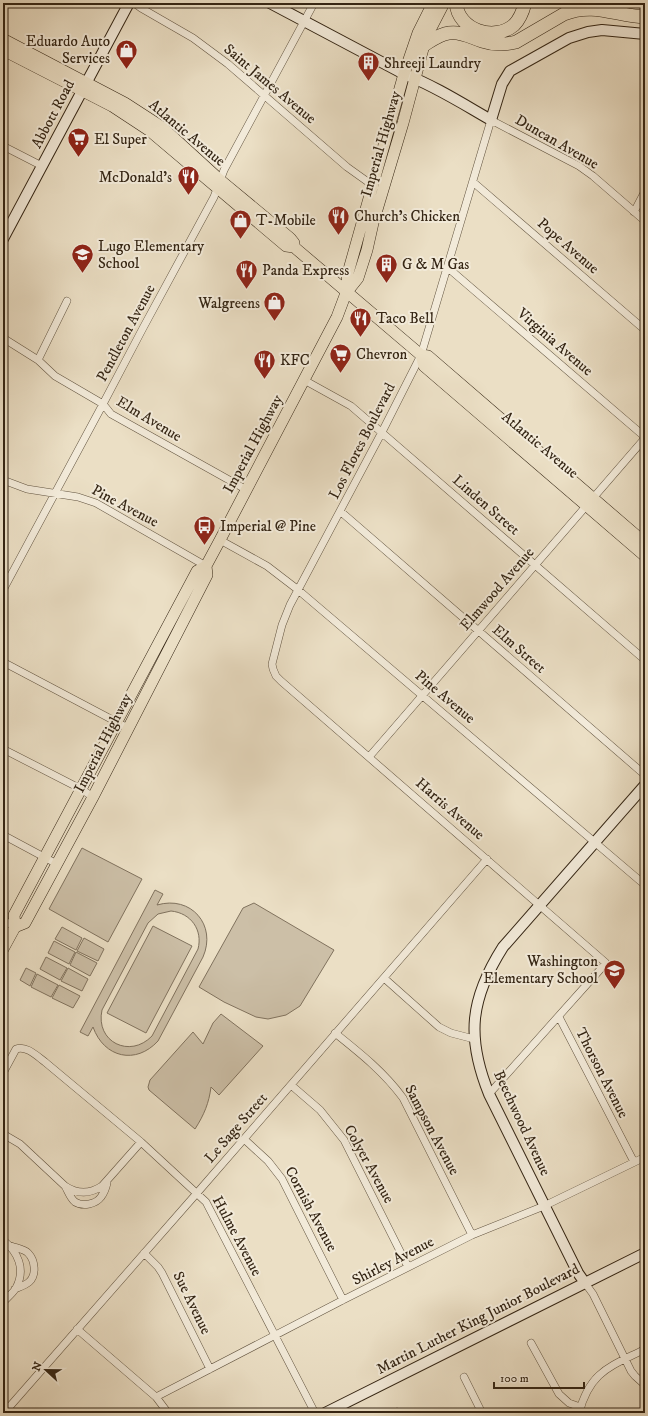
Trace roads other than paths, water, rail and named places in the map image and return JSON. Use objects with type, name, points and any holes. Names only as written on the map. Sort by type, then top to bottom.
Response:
[{"type":"highway","points":[[456,3],[459,14],[468,25],[481,32],[498,33],[514,25],[521,14],[525,3]]},
{"type":"highway","points":[[606,3],[645,15]]},
{"type":"highway","points":[[424,45],[440,36],[451,33],[464,34],[494,44],[508,44],[516,42],[564,14],[586,8],[645,15]]},
{"type":"main road","name":"Imperial Highway","points":[[3,949],[15,927],[14,915],[197,571],[206,566],[337,317],[346,293],[348,273],[404,74],[418,33],[433,3]]},
{"type":"main road","name":"Imperial Highway","points":[[346,293],[358,278],[424,45],[444,3]]},
{"type":"main road","name":"Atlantic Avenue","points":[[3,38],[84,87],[150,131],[290,238],[294,243],[294,247],[346,293],[421,355],[424,366],[590,501],[645,543]]},
{"type":"main road","name":"Atlantic Avenue","points":[[3,50],[84,87]]},
{"type":"main road","name":"Atlantic Avenue","points":[[590,501],[645,556]]},
{"type":"main road","name":"Imperial Highway","points":[[15,927],[25,923],[93,797],[207,575],[206,566]]},
{"type":"street","name":"Abbott Road","points":[[3,239],[129,3]]},
{"type":"street","name":"Saint James Avenue","points":[[134,3],[194,38],[228,64],[348,167],[383,192]]},
{"type":"street","points":[[270,3],[404,74],[415,78],[491,120],[504,81],[510,72],[569,38],[588,32],[602,30],[645,34]]},
{"type":"street","name":"Pendleton Avenue","points":[[3,590],[219,184],[224,170],[314,3]]},
{"type":"street","name":"Los Flores Boulevard","points":[[276,676],[273,670],[273,658],[282,625],[298,588],[382,432],[421,355],[491,120]]},
{"type":"street","name":"Duncan Avenue","points":[[491,120],[579,166],[593,176],[645,221]]},
{"type":"street","points":[[3,146],[42,166]]},
{"type":"street","name":"Pope Avenue","points":[[473,182],[645,330]]},
{"type":"street","points":[[634,212],[645,191]]},
{"type":"street","name":"Virginia Avenue","points":[[448,267],[645,437]]},
{"type":"street","points":[[38,360],[67,301]]},
{"type":"street","name":"Elm Avenue","points":[[3,338],[38,360],[55,376],[103,404],[112,414],[247,490]]},
{"type":"street","name":"Linden Street","points":[[304,380],[351,406],[645,660]]},
{"type":"street","name":"Elmwood Avenue","points":[[369,757],[645,437]]},
{"type":"street","name":"Pine Avenue","points":[[3,480],[27,489],[78,497],[96,503],[206,566]]},
{"type":"street","name":"Elm Street","points":[[340,511],[645,775]]},
{"type":"street","name":"Pine Avenue","points":[[220,540],[267,566],[298,588],[645,885]]},
{"type":"street","points":[[3,571],[11,575]]},
{"type":"street","points":[[3,662],[128,728]]},
{"type":"street","name":"Harris Avenue","points":[[276,676],[606,963],[559,1017]]},
{"type":"street","points":[[3,749],[81,789],[93,797]]},
{"type":"street","name":"Beechwood Avenue","points":[[585,1282],[578,1273],[489,1094],[479,1067],[474,1039],[476,1010],[480,993],[489,972],[503,947],[645,785]]},
{"type":"street","points":[[3,835],[57,864]]},
{"type":"street","name":"Le Sage Street","points":[[4,1413],[487,859]]},
{"type":"street","points":[[3,920],[15,927]]},
{"type":"street","points":[[384,978],[439,1026],[452,1033],[474,1039]]},
{"type":"street","points":[[489,1094],[559,1017]]},
{"type":"street","name":"Thorson Avenue","points":[[559,1017],[634,1162]]},
{"type":"street","name":"Sampson Avenue","points":[[335,1033],[382,1073],[402,1098],[472,1235]]},
{"type":"street","name":"Hulme Avenue","points":[[3,1073],[14,1051],[18,1048],[23,1048],[45,1062],[141,1142],[206,1202],[315,1413]]},
{"type":"street","name":"Colyer Avenue","points":[[291,1085],[320,1110],[344,1140],[408,1267]]},
{"type":"street","points":[[3,1134],[20,1144],[65,1186],[79,1192],[96,1190],[108,1180],[141,1142]]},
{"type":"street","name":"Cornish Avenue","points":[[244,1139],[268,1160],[282,1179],[343,1300]]},
{"type":"street","name":"Shirley Avenue","points":[[156,1397],[472,1235],[544,1206],[645,1156]]},
{"type":"street","points":[[65,1186],[75,1202],[85,1205],[94,1203],[100,1199],[108,1180]]},
{"type":"street","points":[[3,1240],[11,1246],[27,1252],[32,1258],[34,1266],[33,1276],[30,1282],[15,1289]]},
{"type":"street","points":[[3,1302],[15,1289],[20,1277],[21,1266],[18,1256],[11,1246]]},
{"type":"street","name":"Sue Avenue","points":[[144,1253],[155,1263],[162,1273],[210,1369]]},
{"type":"street","name":"Martin Luther King Junior Boulevard","points":[[325,1413],[645,1253]]},
{"type":"street","points":[[585,1282],[593,1294],[625,1359],[635,1376],[645,1385]]},
{"type":"street","points":[[77,1329],[156,1397],[168,1413]]},
{"type":"street","points":[[531,1343],[559,1394],[579,1410],[586,1394],[597,1376],[604,1370],[645,1349]]},
{"type":"street","points":[[464,1377],[482,1413]]},
{"type":"place","name":"Eduardo Auto Services","points":[[126,70]]},
{"type":"place","name":"Shreeji Laundry","points":[[369,82]]},
{"type":"place","name":"El Super","points":[[79,158]]},
{"type":"place","name":"McDonald's","points":[[188,196]]},
{"type":"place","name":"Church's Chicken","points":[[339,236]]},
{"type":"place","name":"T-Mobile","points":[[240,240]]},
{"type":"place","name":"Lugo Elementary School","points":[[83,274]]},
{"type":"place","name":"G & M Gas","points":[[387,284]]},
{"type":"place","name":"Panda Express","points":[[247,290]]},
{"type":"place","name":"Walgreens","points":[[275,322]]},
{"type":"place","name":"Taco Bell","points":[[361,338]]},
{"type":"place","name":"Chevron","points":[[340,374]]},
{"type":"place","name":"KFC","points":[[264,380]]},
{"type":"place","name":"Imperial @ Pine","points":[[205,546]]},
{"type":"place","name":"Washington Elementary School","points":[[614,990]]}]
